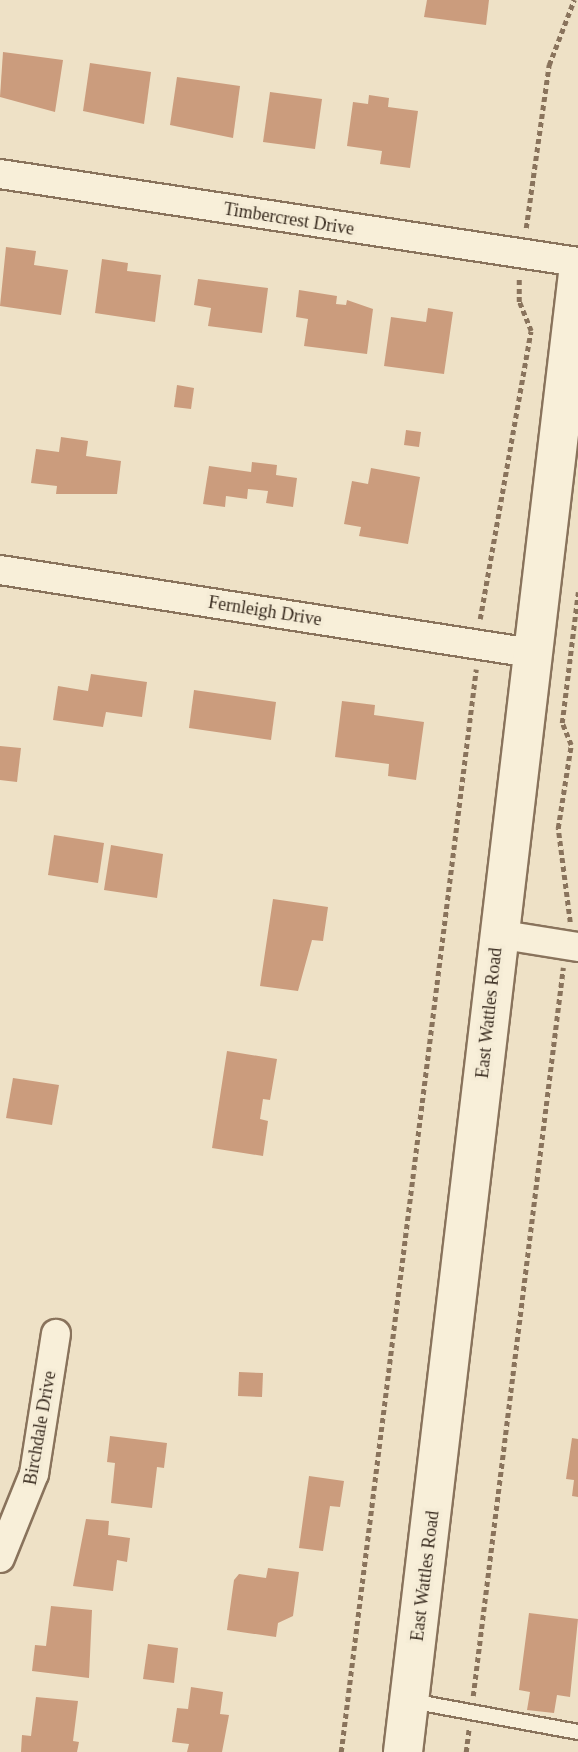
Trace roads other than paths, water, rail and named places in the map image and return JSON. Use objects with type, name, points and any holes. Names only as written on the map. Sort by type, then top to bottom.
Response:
[{"type":"main road","name":"East Wattles Road","points":[[403,1752],[497,934],[578,274]]},
{"type":"street","name":"Timbercrest Drive","points":[[0,174],[578,262]]},
{"type":"street","name":"Fernleigh Drive","points":[[0,570],[531,653]]},
{"type":"street","points":[[497,934],[570,945]]},
{"type":"street","name":"Birchdale Drive","points":[[0,1558],[34,1475],[56,1335]]},
{"type":"lane","points":[[410,1701],[578,1732]]}]
